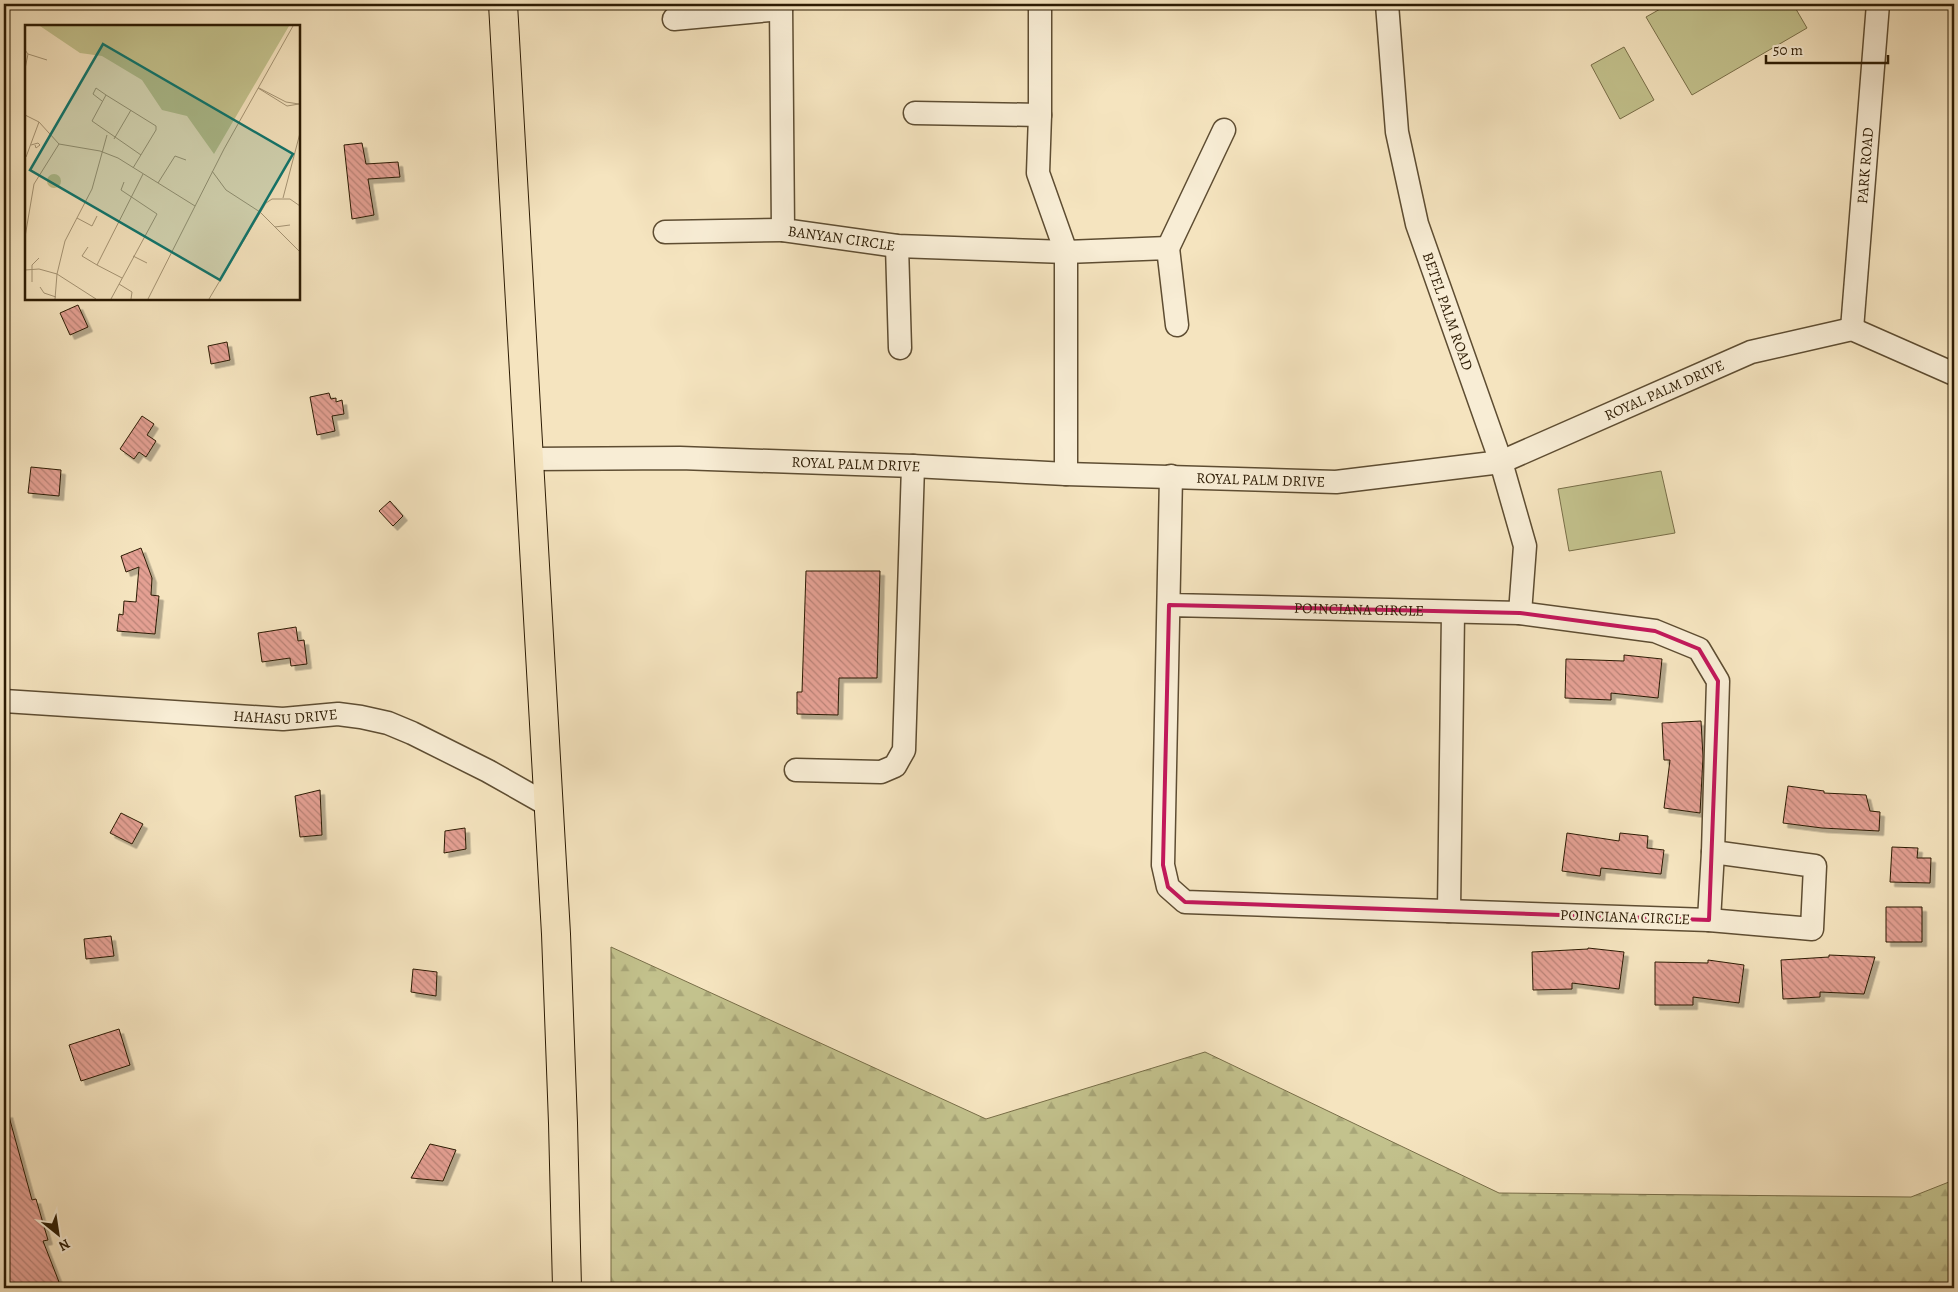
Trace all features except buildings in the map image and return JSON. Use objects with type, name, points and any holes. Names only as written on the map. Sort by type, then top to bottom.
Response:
[{"type":"main road","points":[[503,4],[530,459],[560,1028],[567,1288]]},
{"type":"street","points":[[1040,4],[1038,173],[1066,252],[1066,474]]},
{"type":"street","name":"BETEL PALM ROAD","points":[[1387,4],[1397,132],[1417,224],[1501,462],[1525,546],[1520,613]]},
{"type":"street","name":"PARK ROAD","points":[[1852,329],[1878,4]]},
{"type":"street","points":[[674,19],[781,6]]},
{"type":"street","name":"BANYAN CIRCLE","points":[[781,6],[784,230],[897,246],[1066,252],[1168,248]]},
{"type":"street","points":[[915,113],[1040,115]]},
{"type":"street","points":[[1177,325],[1168,248],[1224,130]]},
{"type":"street","points":[[665,232],[784,230]]},
{"type":"street","points":[[897,246],[900,348]]},
{"type":"street","name":"ROYAL PALM DRIVE","points":[[530,459],[680,458],[913,466],[1066,474],[1336,482],[1501,462],[1751,352],[1852,329]]},
{"type":"street","points":[[1852,329],[1954,374]]},
{"type":"street","points":[[796,770],[881,772],[895,766],[904,750],[913,466]]},
{"type":"street","points":[[1169,606],[1171,476]]},
{"type":"street","name":"POINCIANA CIRCLE","points":[[1169,606],[1520,613],[1655,631],[1699,649],[1718,681],[1709,920],[1185,902],[1168,887],[1163,865],[1169,606]]},
{"type":"street","points":[[1449,911],[1453,613]]},
{"type":"street","name":"HAHASU DRIVE","points":[[4,701],[283,719],[338,714],[360,717],[388,723],[412,733],[488,771],[548,805]]},
{"type":"street","points":[[1709,920],[1812,928],[1815,866],[1713,852]]},
{"type":"highlighted area","points":[[1169,605],[1520,613],[1655,631],[1699,649],[1718,681],[1709,920],[1185,902],[1168,887],[1163,865]]},
{"type":"green space","points":[[1669,4],[1793,4],[1807,28],[1692,95],[1646,17]]},
{"type":"green space","points":[[1624,47],[1654,100],[1620,119],[1591,65]]},
{"type":"green space","points":[[1661,471],[1675,533],[1569,551],[1558,489]]},
{"type":"green space","points":[[611,947],[986,1119],[1205,1052],[1499,1193],[1911,1197],[1954,1180],[1954,1288],[611,1288]]}]
